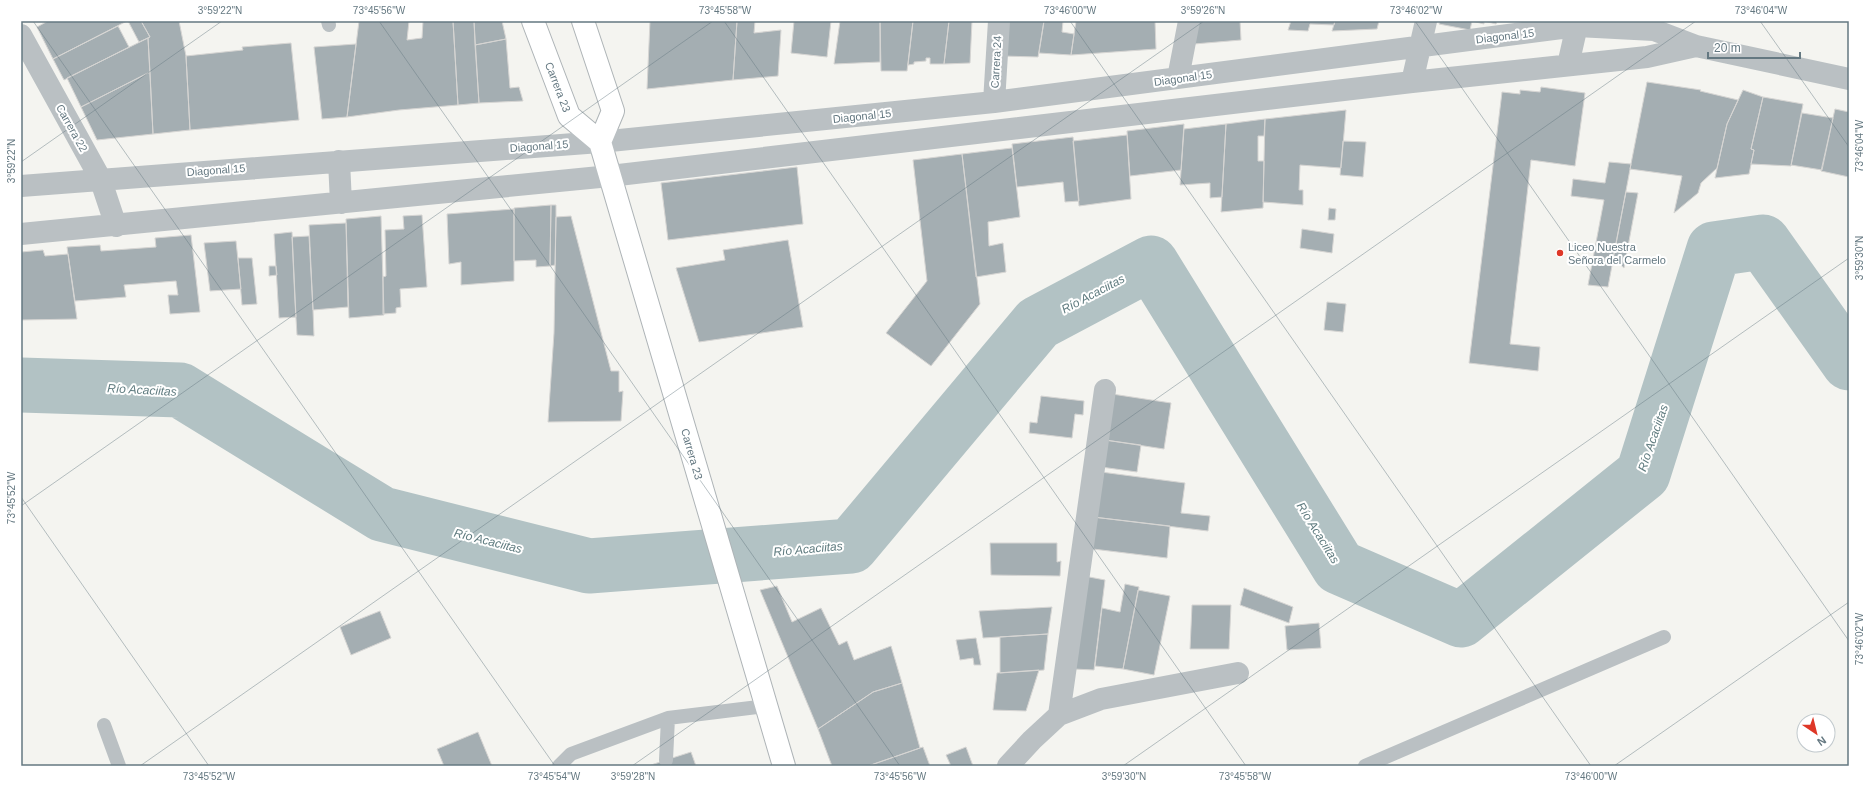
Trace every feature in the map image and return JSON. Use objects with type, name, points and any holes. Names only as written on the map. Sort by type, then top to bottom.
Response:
[{"type":"main road","name":"Carrera 23","points":[[533,21],[569,116],[600,142],[784,766]]},
{"type":"main road","points":[[583,21],[613,111],[600,142]]},
{"type":"street","name":"Carrera 24","points":[[994,102],[999,21]]},
{"type":"street","points":[[1178,78],[1189,21]]},
{"type":"street","points":[[1412,82],[1426,21]]},
{"type":"street","name":"Diagonal 15","points":[[21,186],[100,178],[600,142],[994,102],[1578,24],[1654,30],[1696,46],[1849,79]]},
{"type":"street","points":[[1568,65],[1578,24]]},
{"type":"street","name":"Carrera 22","points":[[21,35],[100,178],[116,226]]},
{"type":"street","name":"Diagonal 15","points":[[21,234],[116,226],[610,176],[1412,82],[1647,57],[1696,46]]},
{"type":"street","points":[[339,160],[341,203]]},
{"type":"street","points":[[1059,715],[1105,390]]},
{"type":"street","points":[[1008,766],[1032,740],[1059,715],[1101,699],[1238,673]]},
{"type":"lane","points":[[1365,766],[1664,637]]},
{"type":"lane","points":[[559,766],[571,754],[668,718],[764,699]]},
{"type":"lane","points":[[666,760],[668,718]]},
{"type":"lane","points":[[104,725],[119,766]]},
{"type":"building","points":[[48,21],[127,21],[53,59],[37,27]]},
{"type":"building","points":[[128,21],[141,21],[150,37],[139,42]]},
{"type":"building","points":[[141,21],[179,21],[186,56],[190,130],[153,134],[148,38],[150,37]]},
{"type":"building","points":[[359,21],[409,21],[407,40],[422,38],[423,21],[453,21],[458,105],[399,110],[347,117]]},
{"type":"building","points":[[453,21],[474,21],[479,103],[458,105]]},
{"type":"building","points":[[474,21],[502,21],[506,39],[475,45]]},
{"type":"building","points":[[650,21],[737,21],[733,80],[647,89]]},
{"type":"building","points":[[737,21],[755,21],[754,33],[781,30],[778,76],[733,80]]},
{"type":"building","points":[[794,21],[831,21],[827,57],[791,53]]},
{"type":"building","points":[[840,21],[880,21],[880,62],[834,64]]},
{"type":"building","points":[[880,21],[913,21],[907,71],[881,71]]},
{"type":"building","points":[[913,21],[949,21],[944,64],[930,64],[930,58],[926,58],[926,61],[914,62],[914,64],[908,65]]},
{"type":"building","points":[[949,21],[972,21],[970,63],[944,64]]},
{"type":"building","points":[[1007,21],[1044,21],[1038,57],[1002,56]]},
{"type":"building","points":[[1044,21],[1063,21],[1062,32],[1074,34],[1071,55],[1039,53]]},
{"type":"building","points":[[1076,21],[1155,21],[1156,49],[1071,55]]},
{"type":"building","points":[[1196,21],[1240,21],[1241,40],[1194,44]]},
{"type":"building","points":[[1291,21],[1335,21],[1334,25],[1310,24],[1308,31],[1288,30]]},
{"type":"building","points":[[1335,21],[1379,21],[1377,29],[1332,31]]},
{"type":"building","points":[[1440,21],[1472,21],[1470,30],[1439,24]]},
{"type":"building","points":[[1472,21],[1484,21],[1484,24]]},
{"type":"building","points":[[1484,21],[1497,21],[1496,24]]},
{"type":"building","points":[[118,26],[129,47],[64,80],[53,59]]},
{"type":"building","points":[[148,38],[150,72],[81,107],[67,78]]},
{"type":"building","points":[[506,39],[510,88],[519,87],[523,101],[479,103],[475,45]]},
{"type":"building","points":[[291,43],[299,120],[190,130],[186,56],[243,50],[242,47]]},
{"type":"building","points":[[356,44],[347,117],[322,119],[314,47]]},
{"type":"building","points":[[150,72],[153,134],[97,140],[81,107]]},
{"type":"building","points":[[1647,82],[1701,90],[1700,91],[1738,100],[1727,124],[1717,168],[1701,183],[1698,193],[1674,213],[1682,176],[1630,169]]},
{"type":"building","points":[[1541,87],[1585,93],[1575,166],[1531,160],[1510,344],[1540,347],[1538,371],[1469,363],[1502,92],[1520,94],[1520,90],[1540,92]]},
{"type":"building","points":[[1743,90],[1763,97],[1751,149],[1754,150],[1749,174],[1715,178],[1727,124]]},
{"type":"building","points":[[1763,97],[1803,104],[1791,166],[1751,164],[1754,150],[1751,149]]},
{"type":"building","points":[[1835,109],[1849,112],[1849,177],[1821,171]]},
{"type":"building","points":[[1346,110],[1341,168],[1300,165],[1299,190],[1303,190],[1303,205],[1263,202],[1265,119]]},
{"type":"building","points":[[1802,113],[1833,118],[1822,170],[1791,165]]},
{"type":"building","points":[[1265,119],[1264,136],[1258,136],[1258,161],[1264,161],[1263,208],[1221,212],[1226,124]]},
{"type":"building","points":[[1184,124],[1181,170],[1130,176],[1127,131]]},
{"type":"building","points":[[1226,124],[1222,197],[1210,198],[1210,183],[1180,185],[1184,129]]},
{"type":"building","points":[[1127,135],[1131,199],[1079,206],[1073,141]]},
{"type":"building","points":[[1073,137],[1079,201],[1065,202],[1063,182],[1017,187],[1012,144]]},
{"type":"building","points":[[1343,141],[1366,142],[1363,177],[1340,175]]},
{"type":"building","points":[[1012,148],[1020,217],[988,222],[989,246],[1003,243],[1006,272],[976,277],[962,154]]},
{"type":"building","points":[[962,154],[980,304],[931,366],[886,333],[927,281],[913,160]]},
{"type":"building","points":[[1609,162],[1631,164],[1608,287],[1588,285],[1604,200],[1571,196],[1573,179],[1605,183]]},
{"type":"building","points":[[797,167],[803,224],[668,240],[661,183]]},
{"type":"building","points":[[1626,192],[1638,193],[1624,268],[1613,258]]},
{"type":"building","points":[[551,205],[550,266],[536,267],[536,260],[514,261],[514,208]]},
{"type":"building","points":[[551,205],[556,205],[556,217],[555,265],[550,266]]},
{"type":"building","points":[[1329,208],[1336,209],[1335,220],[1328,220]]},
{"type":"building","points":[[514,209],[514,281],[461,285],[461,262],[449,264],[447,214]]},
{"type":"building","points":[[422,215],[427,287],[400,289],[401,307],[396,308],[396,313],[383,314],[383,277],[386,276],[385,230],[404,229],[403,216]]},
{"type":"building","points":[[381,216],[384,315],[349,318],[346,219]]},
{"type":"building","points":[[571,216],[611,371],[619,371],[619,392],[623,391],[621,421],[548,422],[554,333],[556,217]]},
{"type":"building","points":[[346,223],[348,307],[313,310],[309,225]]},
{"type":"building","points":[[1302,229],[1334,234],[1332,253],[1300,248]]},
{"type":"building","points":[[292,232],[296,317],[279,318],[274,234]]},
{"type":"building","points":[[191,235],[200,312],[170,314],[168,295],[178,295],[176,281],[124,285],[126,297],[75,301],[67,247],[100,245],[101,251],[156,247],[155,238]]},
{"type":"building","points":[[309,236],[314,336],[297,335],[295,302],[292,237]]},
{"type":"building","points":[[788,240],[803,327],[699,342],[676,268],[725,260],[723,250]]},
{"type":"building","points":[[236,241],[241,289],[210,291],[204,243]]},
{"type":"building","points":[[43,250],[45,256],[68,254],[77,319],[21,320],[21,252]]},
{"type":"building","points":[[238,258],[252,258],[257,304],[242,305]]},
{"type":"building","points":[[269,266],[276,266],[277,275],[269,276]]},
{"type":"building","points":[[1327,302],[1346,304],[1343,332],[1324,330]]},
{"type":"building","points":[[1112,394],[1171,403],[1164,449],[1105,440]]},
{"type":"building","points":[[1041,396],[1084,401],[1083,415],[1075,414],[1072,438],[1029,433],[1030,422],[1037,423]]},
{"type":"building","points":[[1105,440],[1141,445],[1137,472],[1101,467]]},
{"type":"building","points":[[1101,472],[1185,483],[1181,513],[1210,516],[1208,531],[1093,517]]},
{"type":"building","points":[[1093,517],[1170,526],[1167,558],[1093,549]]},
{"type":"building","points":[[990,543],[1057,543],[1057,562],[1061,561],[1060,576],[991,575]]},
{"type":"building","points":[[1084,576],[1105,580],[1094,670],[1074,669]]},
{"type":"building","points":[[1125,584],[1139,587],[1123,669],[1095,666],[1102,608],[1120,612]]},
{"type":"building","points":[[777,586],[792,622],[821,608],[839,645],[847,641],[854,660],[891,646],[902,683],[873,692],[818,729],[760,590]]},
{"type":"building","points":[[1244,588],[1293,607],[1289,623],[1240,605]]},
{"type":"building","points":[[1138,590],[1170,596],[1154,675],[1123,669]]},
{"type":"building","points":[[1192,605],[1231,605],[1229,649],[1190,649]]},
{"type":"building","points":[[1052,607],[1048,634],[983,638],[979,611]]},
{"type":"building","points":[[380,611],[391,638],[351,655],[340,627]]},
{"type":"building","points":[[1319,623],[1321,648],[1287,650],[1285,626]]},
{"type":"building","points":[[1048,634],[1044,670],[1000,673],[1000,637]]},
{"type":"building","points":[[976,638],[981,665],[974,665],[973,658],[960,660],[956,640]]},
{"type":"building","points":[[1039,670],[1026,711],[993,710],[997,673]]},
{"type":"building","points":[[902,683],[920,748],[868,766],[832,766],[818,729],[873,692]]},
{"type":"building","points":[[478,732],[492,766],[444,766],[437,749]]},
{"type":"building","points":[[923,747],[930,766],[868,766],[920,748]]},
{"type":"building","points":[[966,747],[973,766],[951,766],[946,755]]},
{"type":"building","points":[[691,752],[696,766],[648,766],[666,760]]},
{"type":"waterway","name":"Río Acaciitas","points":[[21,385],[180,390],[382,514],[589,566],[851,546],[1038,323],[1151,263],[1339,567],[1461,620],[1643,474],[1714,249],[1763,242],[1849,363]]},
{"type":"place","name":"Liceo Nuestra Señora del Carmelo","points":[[1560,253]]}]
